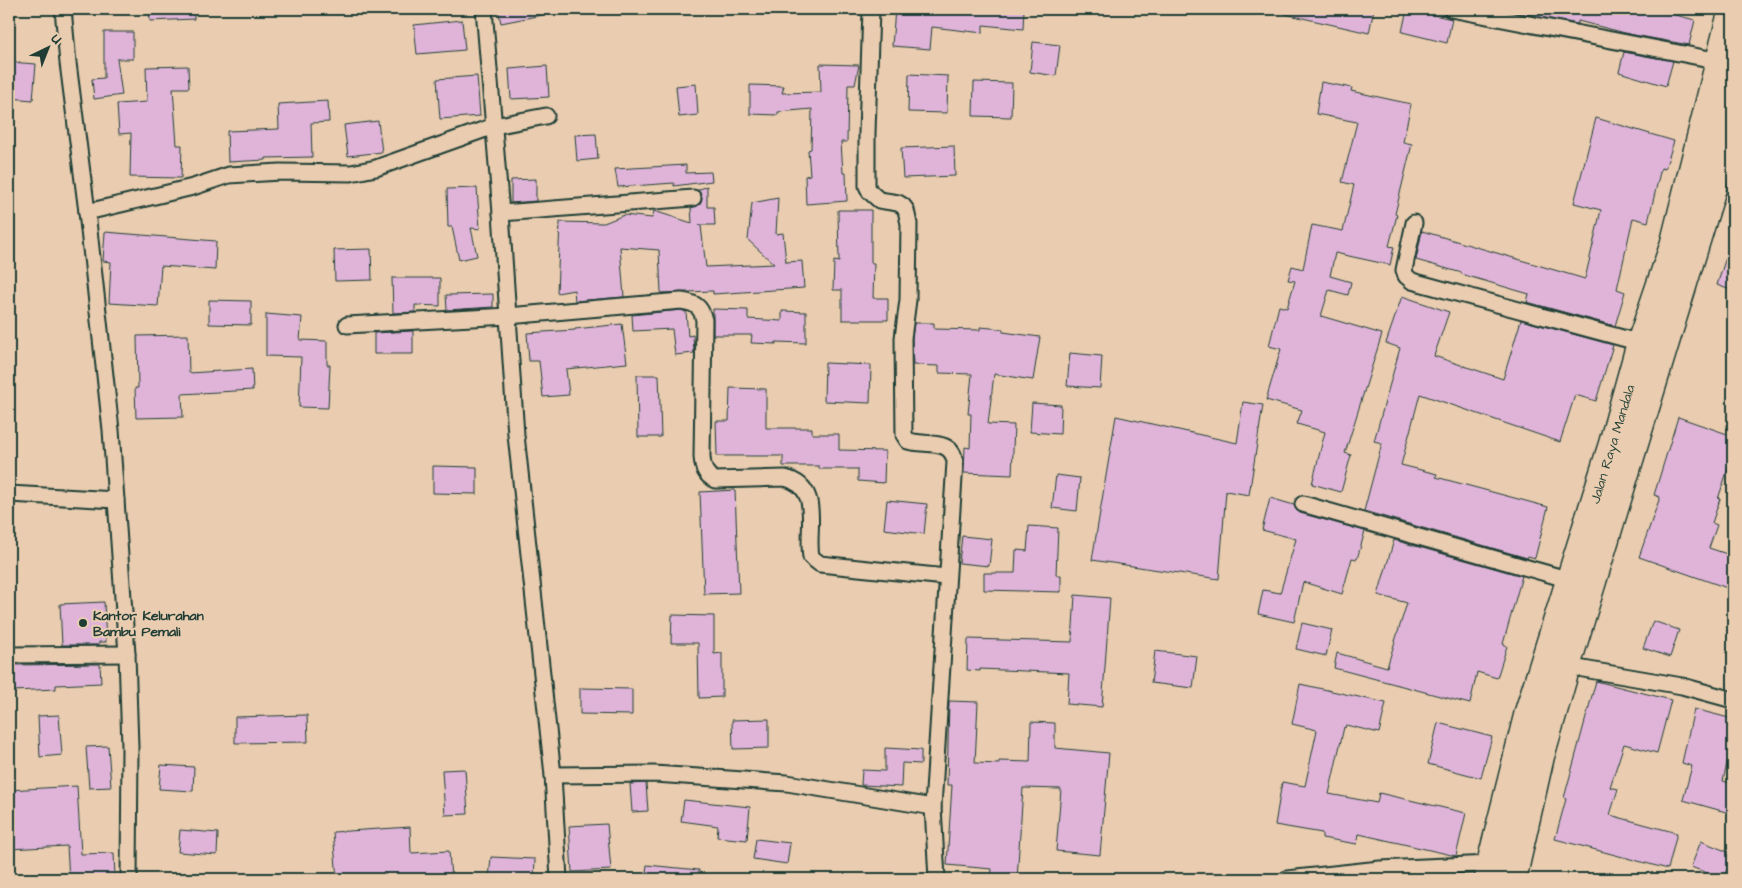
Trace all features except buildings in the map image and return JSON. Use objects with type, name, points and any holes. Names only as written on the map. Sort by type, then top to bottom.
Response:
[{"type":"highway","name":"Jalan Raya Mandala","points":[[1498,874],[1540,756],[1683,249],[1720,61],[1733,9]]},
{"type":"highway","name":"Jalan Raya Mandala","points":[[1498,874],[1530,712],[1613,444],[1642,343],[1712,188],[1733,97]]},
{"type":"street","points":[[63,9],[111,430],[127,654],[130,747],[129,879]]},
{"type":"street","points":[[484,9],[501,213],[516,435],[553,775],[559,879]]},
{"type":"street","points":[[871,9],[867,133],[868,186],[870,192],[879,200],[898,203],[906,210],[908,224],[908,300],[903,338],[904,435],[908,441],[914,443],[944,446],[950,449],[955,462],[946,577],[933,808],[937,879]]},
{"type":"street","points":[[1451,9],[1720,61]]},
{"type":"street","points":[[87,212],[192,187],[229,176],[280,172],[326,174],[359,172],[414,156],[494,126],[546,116]]},
{"type":"street","points":[[501,213],[693,198]]},
{"type":"street","points":[[1414,223],[1404,270],[1406,276],[1412,281],[1642,343]]},
{"type":"street","points":[[347,325],[508,316],[681,301],[693,303],[702,312],[704,320],[702,457],[706,474],[715,480],[786,478],[795,480],[808,495],[810,504],[811,557],[820,564],[946,577]]},
{"type":"street","points":[[9,494],[116,500]]},
{"type":"street","points":[[1303,504],[1570,580]]},
{"type":"street","points":[[9,655],[127,654]]},
{"type":"street","points":[[1566,666],[1682,686],[1733,700]]},
{"type":"street","points":[[553,775],[654,774],[787,783],[933,808]]},
{"type":"street","points":[[1287,879],[1380,869],[1498,874]]},
{"type":"place","name":"Kantor Kelurahan Bambu Pemali","points":[[83,623]]}]
